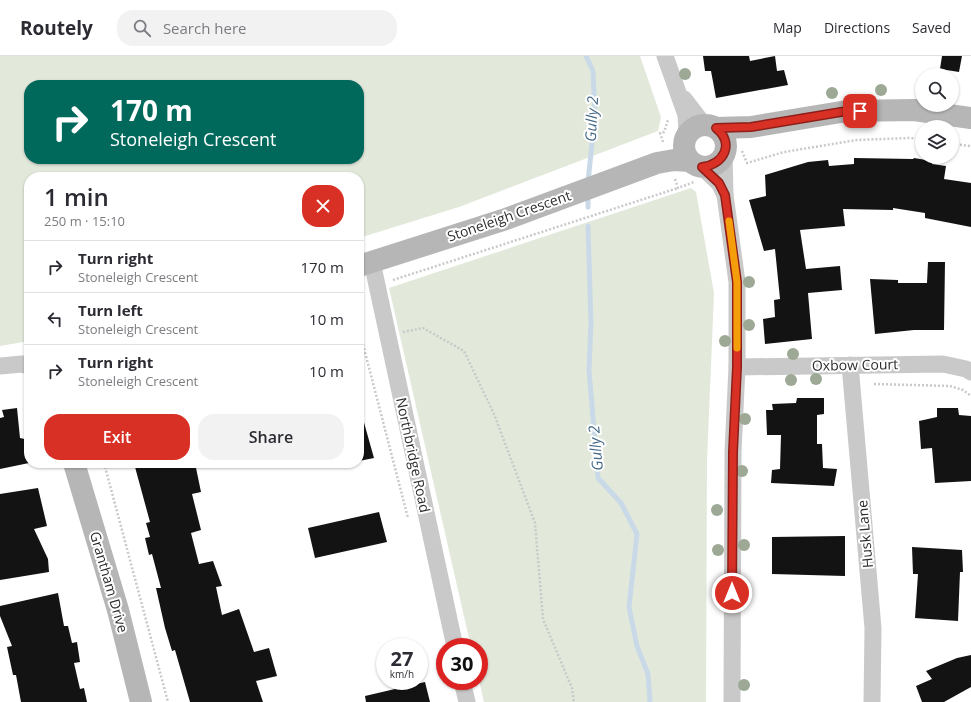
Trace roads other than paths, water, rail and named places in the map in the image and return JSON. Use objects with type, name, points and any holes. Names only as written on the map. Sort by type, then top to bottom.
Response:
[{"type":"street","points":[[665,56],[686,115],[698,131],[723,136],[729,147],[725,195],[737,282],[737,367],[733,452],[732,702]]},
{"type":"street","name":"Stoneleigh Crescent","points":[[658,162],[698,131],[767,124],[847,111],[914,110],[971,118]]},
{"type":"street","name":"Stoneleigh Crescent","points":[[365,264],[503,220],[658,162],[674,160],[710,166],[716,163],[729,147],[753,129],[767,124]]},
{"type":"street","points":[[698,131],[684,151],[696,164],[719,183],[725,195]]},
{"type":"street","name":"Northbridge Road","points":[[365,264],[377,285],[453,638]]},
{"type":"street","name":"Oxbow Court","points":[[737,367],[943,364],[966,369],[971,372]]},
{"type":"street","points":[[0,366],[24,365]]},
{"type":"street","name":"Husk Lane","points":[[850,366],[873,628],[872,702]]},
{"type":"street","name":"Grantham Drive","points":[[75,468],[118,610],[141,702]]},
{"type":"street","points":[[464,690],[467,702]]},
{"type":"waterway","name":"Gully 2","points":[[586,56],[593,71],[595,114],[588,182]]},
{"type":"waterway","name":"Gully 2","points":[[588,194],[588,207]]},
{"type":"waterway","name":"Gully 2","points":[[588,226],[591,323],[589,370],[598,478],[621,503],[637,534],[629,607],[637,646],[648,674],[650,702]]}]
